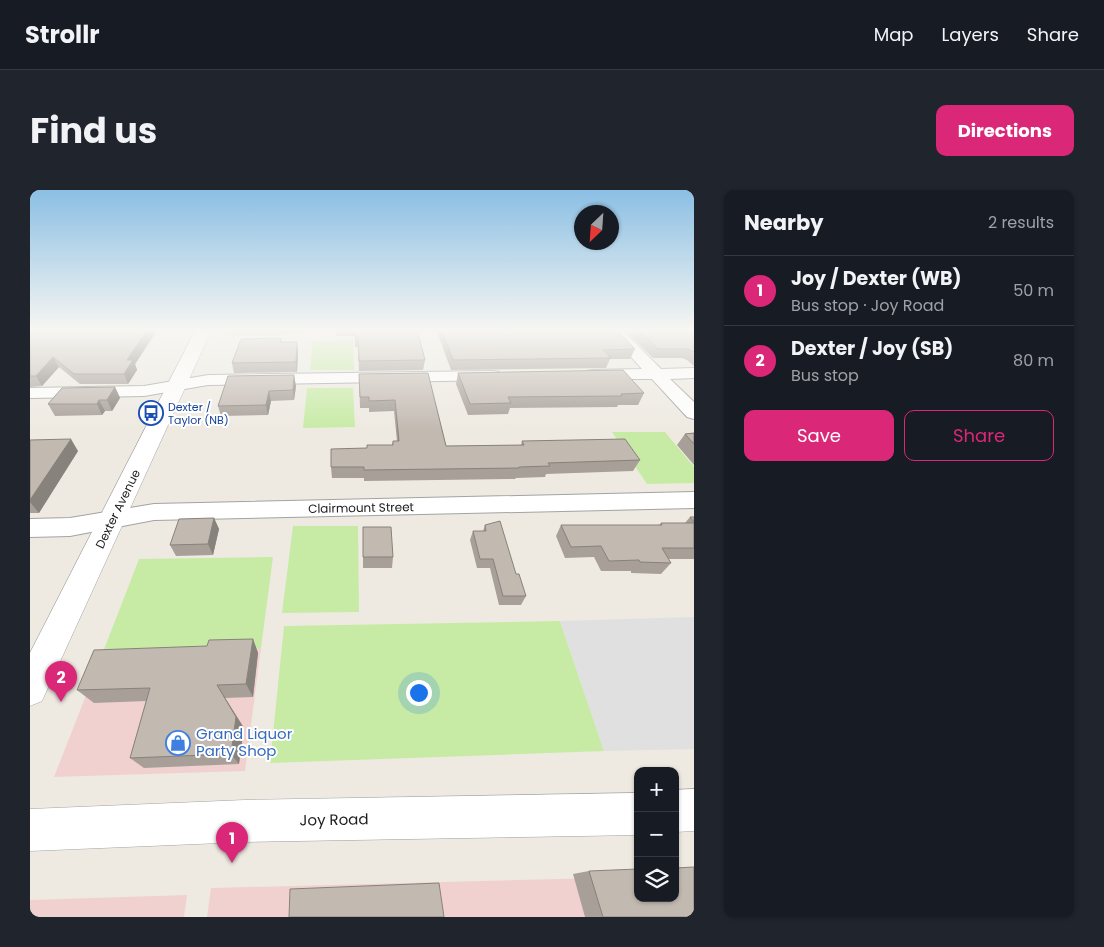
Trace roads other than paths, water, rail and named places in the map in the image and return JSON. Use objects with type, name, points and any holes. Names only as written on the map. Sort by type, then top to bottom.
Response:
[{"type":"street","name":"Dexter Avenue","points":[[30,689],[189,363]]},
{"type":"street","points":[[645,363],[694,414]]},
{"type":"street","points":[[580,375],[694,373]]},
{"type":"street","points":[[30,393],[144,391],[208,380],[511,376]]},
{"type":"street","name":"Clairmount Street","points":[[30,528],[70,527],[154,512],[694,500]]},
{"type":"street","points":[[679,812],[694,810]]},
{"type":"street","name":"Joy Road","points":[[30,830],[245,821],[634,814]]},
{"type":"place","name":"Dexter / Taylor (NB)","points":[[151,413]]},
{"type":"place","name":"Dexter / Joy (SB)","points":[[61,702]]},
{"type":"place","name":"Grand Liquor Party Shop","points":[[178,743]]},
{"type":"place","name":"Joy / Dexter (WB)","points":[[232,863]]}]
